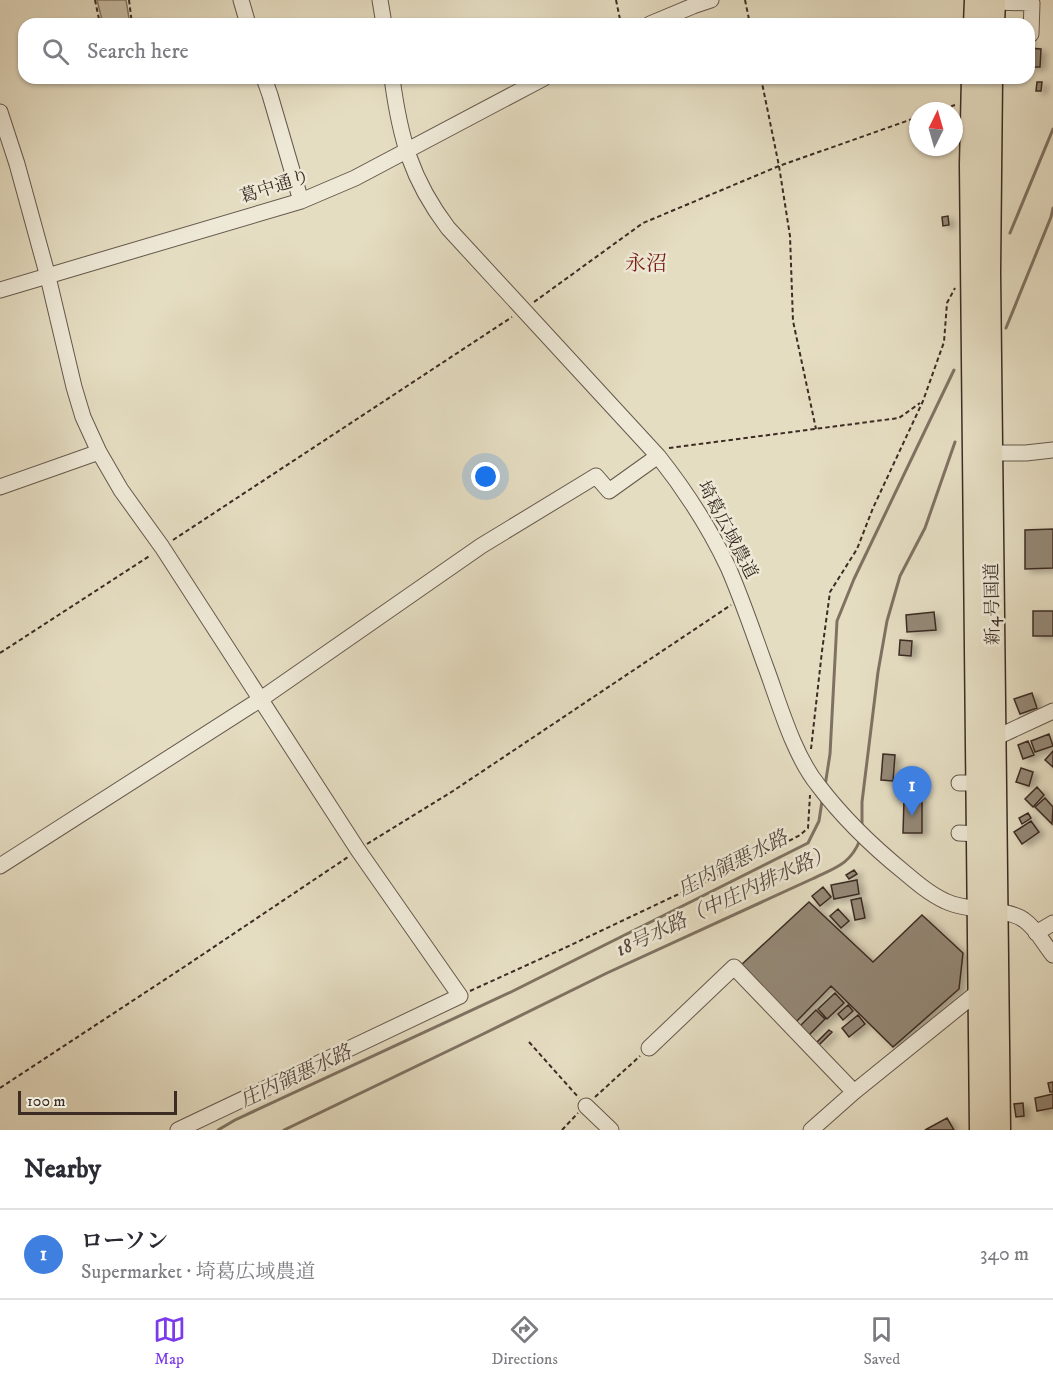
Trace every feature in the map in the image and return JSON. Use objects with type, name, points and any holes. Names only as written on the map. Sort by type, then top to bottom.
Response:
[{"type":"highway","name":"新4号国道","points":[[981,1130],[979,992],[988,911],[995,738],[989,203],[991,84]]},
{"type":"highway","name":"新4号国道","points":[[972,88],[968,833],[988,911],[999,1130]]},
{"type":"street","points":[[241,0],[246,18]]},
{"type":"street","points":[[380,0],[383,18]]},
{"type":"street","points":[[664,18],[711,0]]},
{"type":"street","points":[[989,7],[1032,3],[1032,18]]},
{"type":"street","points":[[266,84],[301,201]]},
{"type":"street","name":"埼葛広域農道","points":[[393,84],[396,111],[406,152],[414,173],[436,212],[680,483],[716,543],[728,568],[798,753],[814,781],[869,842],[893,854],[919,884],[950,904],[1009,914],[1024,920],[1053,955]]},
{"type":"street","name":"葛中通り","points":[[0,290],[301,201],[355,178],[533,84]]},
{"type":"street","points":[[0,112],[48,277],[77,397],[83,417],[99,452],[121,490],[162,547],[358,850],[460,996],[178,1130]]},
{"type":"street","points":[[991,453],[1053,450]]},
{"type":"street","points":[[0,487],[99,452]]},
{"type":"street","points":[[0,866],[261,699],[481,546],[596,476],[609,491],[658,456]]},
{"type":"street","points":[[995,738],[1053,711]]},
{"type":"street","points":[[1036,933],[1053,923]]},
{"type":"street","points":[[648,1048],[734,967],[854,1092]]},
{"type":"street","points":[[811,1130],[854,1092],[979,992]]},
{"type":"street","points":[[586,1106],[611,1130]]},
{"type":"path","points":[[94,0],[98,18]]},
{"type":"path","points":[[129,0],[131,18]]},
{"type":"path","points":[[616,0],[620,18]]},
{"type":"path","points":[[745,0],[749,18]]},
{"type":"path","points":[[762,84],[790,236],[793,321],[816,429]]},
{"type":"path","points":[[950,102],[972,88]]},
{"type":"path","points":[[0,653],[523,309],[643,223],[779,166],[909,120]]},
{"type":"path","points":[[803,763],[810,758],[830,592],[857,549],[873,508],[923,401],[945,342],[947,303],[957,284],[972,279]]},
{"type":"path","points":[[658,456],[668,448],[685,445],[899,418],[923,401]]},
{"type":"path","points":[[0,1088],[178,972],[358,850],[453,791],[741,600]]},
{"type":"path","points":[[460,996],[800,835],[808,828],[810,789],[814,781]]},
{"type":"path","points":[[528,1042],[586,1106]]},
{"type":"path","points":[[561,1130],[648,1048]]},
{"type":"shaded area","points":[[97,0],[126,0],[129,18],[102,18]]},
{"type":"building","points":[[1035,48],[1041,49],[1040,67],[1035,67]]},
{"type":"building","points":[[1037,82],[1042,82],[1041,91],[1036,91]]},
{"type":"building","points":[[948,216],[949,225],[943,226],[942,217]]},
{"type":"building","points":[[1053,529],[1053,568],[1025,569],[1025,530]]},
{"type":"building","points":[[1033,611],[1053,611],[1053,636],[1033,636]]},
{"type":"building","points":[[934,612],[936,630],[907,632],[906,615]]},
{"type":"building","points":[[900,640],[912,641],[911,656],[899,655]]},
{"type":"building","points":[[1032,693],[1037,708],[1020,714],[1014,699]]},
{"type":"building","points":[[1049,734],[1053,746],[1035,752],[1031,741]]},
{"type":"building","points":[[1028,741],[1034,755],[1023,759],[1018,745]]},
{"type":"building","points":[[1053,751],[1053,767],[1045,760]]},
{"type":"building","points":[[883,754],[895,755],[893,781],[881,780]]},
{"type":"building","points":[[1021,768],[1033,772],[1029,786],[1016,782]]},
{"type":"building","points":[[1037,787],[1044,795],[1033,807],[1025,799]]},
{"type":"building","points":[[1045,798],[1053,807],[1052,824],[1035,807]]},
{"type":"building","points":[[904,799],[922,800],[922,833],[903,833]]},
{"type":"building","points":[[1028,813],[1031,818],[1022,824],[1019,818]]},
{"type":"building","points":[[1031,821],[1039,832],[1022,844],[1014,832]]},
{"type":"building","points":[[854,870],[857,874],[849,879],[846,875]]},
{"type":"building","points":[[857,880],[859,894],[834,899],[831,885]]},
{"type":"building","points":[[823,887],[831,897],[820,906],[812,896]]},
{"type":"building","points":[[861,898],[865,918],[855,920],[851,900]]},
{"type":"building","points":[[809,902],[873,962],[922,915],[963,953],[959,989],[893,1047],[831,986],[796,1022],[740,966]]},
{"type":"building","points":[[838,909],[849,921],[841,928],[830,916]]},
{"type":"building","points":[[835,993],[844,1003],[827,1019],[818,1009]]},
{"type":"building","points":[[848,1005],[853,1011],[843,1020],[838,1014]]},
{"type":"building","points":[[816,1010],[825,1019],[808,1036],[799,1027]]},
{"type":"building","points":[[858,1015],[865,1024],[849,1037],[842,1028]]},
{"type":"building","points":[[829,1030],[832,1032],[819,1045],[816,1043]]},
{"type":"building","points":[[1053,1082],[1053,1092],[1050,1092],[1048,1083]]},
{"type":"building","points":[[1053,1094],[1053,1108],[1037,1111],[1035,1098]]},
{"type":"building","points":[[1023,1103],[1024,1116],[1016,1117],[1014,1104]]},
{"type":"building","points":[[947,1118],[954,1130],[925,1130]]},
{"type":"waterway","name":"庄内領悪水路","points":[[1010,233],[1053,129]]},
{"type":"waterway","name":"18号水路（中庄内排水路）","points":[[1006,328],[1053,208]]},
{"type":"waterway","name":"庄内領悪水路","points":[[825,786],[830,754],[837,621],[854,579],[954,370]]},
{"type":"waterway","name":"18号水路（中庄内排水路）","points":[[862,828],[862,802],[878,672],[887,621],[900,576],[925,528],[955,442]]},
{"type":"waterway","name":"庄内領悪水路","points":[[218,1130],[235,1120],[511,992],[808,843],[819,821],[822,801]]},
{"type":"waterway","name":"18号水路（中庄内排水路）","points":[[284,1130],[607,973],[834,868],[851,855],[860,840]]},
{"type":"place","name":"ローソン","points":[[912,816]]},
{"type":"district","name":"永沼","points":[[646,264]]}]
